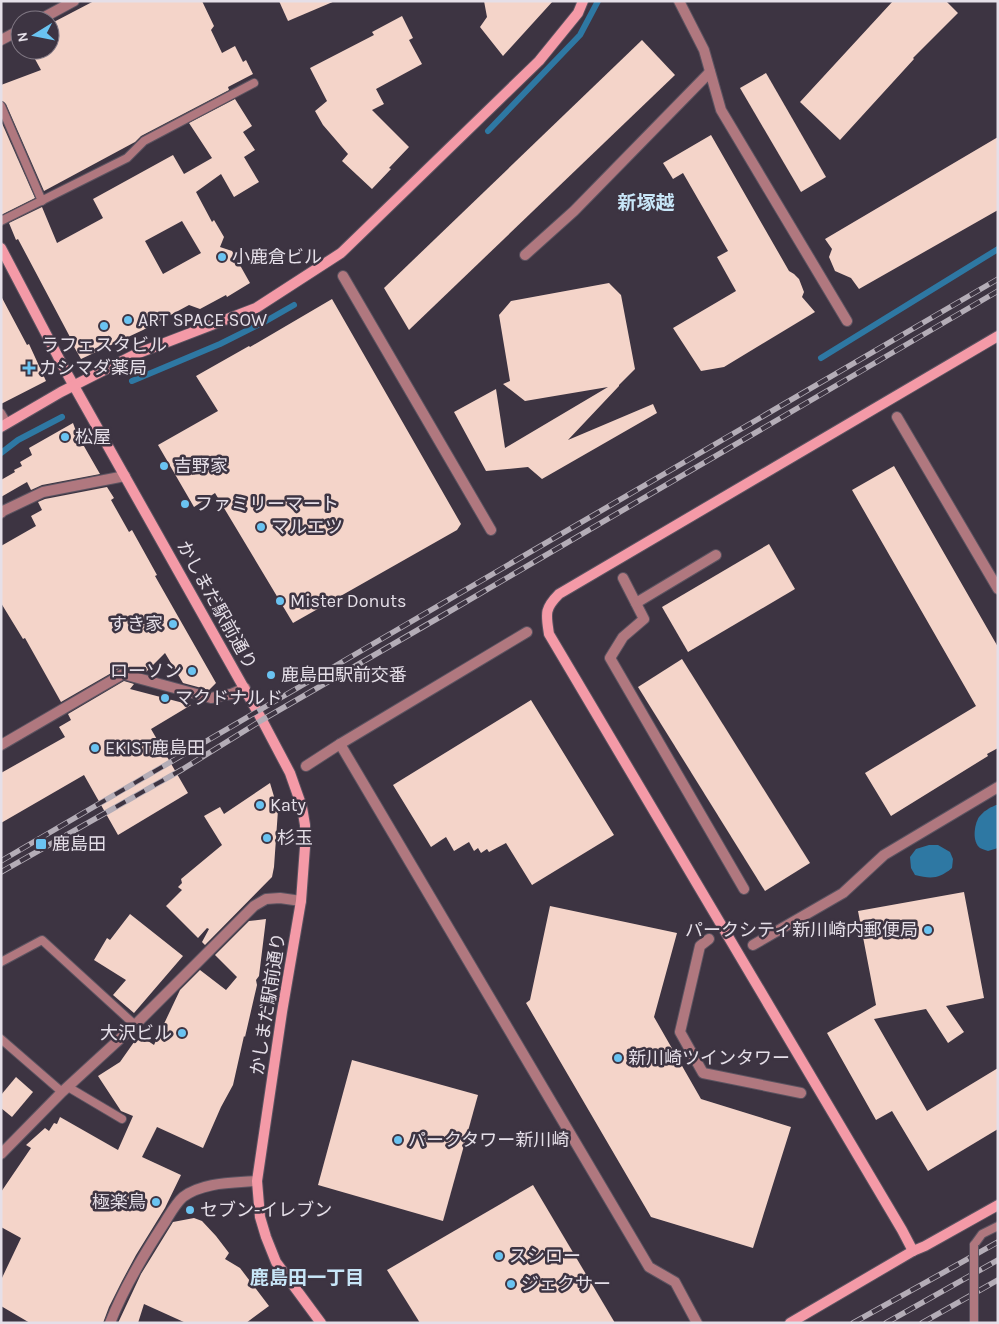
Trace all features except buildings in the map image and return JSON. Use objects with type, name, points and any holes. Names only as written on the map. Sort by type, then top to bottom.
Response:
[{"type":"street","points":[[57,10],[74,1]]},
{"type":"street","points":[[4,425],[74,385],[136,354],[256,308],[341,253],[539,61],[578,13],[583,1]]},
{"type":"street","points":[[679,1],[704,50],[721,110],[847,321]]},
{"type":"street","points":[[525,256],[574,211],[710,72]]},
{"type":"street","name":"かしまだ駅前通り","points":[[1,248],[74,385],[245,688],[290,773],[302,807],[305,825],[305,847],[301,901],[282,1012],[257,1181],[260,1217],[276,1262],[321,1323]]},
{"type":"street","points":[[343,276],[491,530]]},
{"type":"street","points":[[912,1250],[549,634],[546,616],[550,603],[559,594],[998,336]]},
{"type":"street","points":[[897,417],[998,589]]},
{"type":"street","points":[[1,513],[43,492],[125,476]]},
{"type":"street","points":[[636,603],[716,555]]},
{"type":"street","points":[[623,578],[644,619],[622,637],[610,658],[744,889]]},
{"type":"street","points":[[306,766],[527,632]]},
{"type":"street","points":[[1,745],[123,674],[212,698],[231,694],[245,688]]},
{"type":"street","points":[[340,744],[648,1267],[675,1282],[697,1323]]},
{"type":"street","points":[[753,945],[843,893],[884,855],[998,788]]},
{"type":"street","points":[[1,1154],[65,1090],[135,1025],[254,906],[266,899],[280,898],[301,901]]},
{"type":"street","points":[[709,939],[700,946],[680,1032],[699,1065],[704,1073],[801,1093]]},
{"type":"street","points":[[110,1323],[120,1297],[148,1247],[182,1197],[209,1186],[257,1181]]},
{"type":"street","points":[[790,1323],[912,1250],[925,1246],[998,1205]]},
{"type":"lane","points":[[1,221],[127,158],[144,142],[254,83]]},
{"type":"lane","points":[[1,106],[42,201]]},
{"type":"lane","points":[[1,413],[4,425]]},
{"type":"lane","points":[[1,962],[42,940],[135,1025]]},
{"type":"lane","points":[[1,1039],[65,1090],[122,1119]]},
{"type":"lane","points":[[974,1323],[974,1245],[982,1234],[998,1226]]},
{"type":"water","points":[[998,805],[998,848],[988,851],[977,845],[975,829],[979,817]]},
{"type":"water","points":[[929,845],[938,845],[950,852],[953,859],[952,868],[935,877],[915,875],[911,868],[910,857],[916,849]]},
{"type":"waterway","points":[[488,131],[580,35],[598,1]]},
{"type":"waterway","points":[[821,358],[998,249]]},
{"type":"waterway","points":[[132,381],[220,344],[294,305]]},
{"type":"waterway","points":[[1,453],[18,440],[62,417]]},
{"type":"railway","points":[[1,861],[998,279]]},
{"type":"railway","points":[[1,872],[183,769],[262,720],[998,291]]},
{"type":"railway","points":[[853,1323],[998,1242]]},
{"type":"railway","points":[[886,1323],[998,1260]]},
{"type":"railway","points":[[922,1323],[998,1280]]},
{"type":"place","name":"小鹿倉ビル","points":[[222,257]]},
{"type":"place","name":"ART SPACE SOW","points":[[128,320]]},
{"type":"place","name":"ラフェスタビル","points":[[104,326]]},
{"type":"place","name":"カシマダ薬局","points":[[29,368]]},
{"type":"place","name":"松屋","points":[[65,437]]},
{"type":"place","name":"吉野家","points":[[164,466]]},
{"type":"place","name":"ファミリーマート","points":[[185,504]]},
{"type":"place","name":"マルエツ","points":[[261,527]]},
{"type":"place","name":"Mister Donuts","points":[[280,601]]},
{"type":"place","name":"すき家","points":[[173,624]]},
{"type":"place","name":"ローソン","points":[[192,671]]},
{"type":"place","name":"鹿島田駅前交番","points":[[271,675]]},
{"type":"place","name":"マクドナルド","points":[[165,698]]},
{"type":"place","name":"EKIST鹿島田","points":[[95,748]]},
{"type":"place","name":"Katy","points":[[260,805]]},
{"type":"place","name":"杉玉","points":[[267,838]]},
{"type":"place","name":"鹿島田","points":[[41,844]]},
{"type":"place","name":"パークシティ新川崎内郵便局","points":[[928,930]]},
{"type":"place","name":"大沢ビル","points":[[182,1033]]},
{"type":"place","name":"新川崎ツインタワー","points":[[618,1058]]},
{"type":"place","name":"パークタワー新川崎","points":[[398,1140]]},
{"type":"place","name":"極楽鳥","points":[[156,1202]]},
{"type":"place","name":"セブン-イレブン","points":[[190,1210]]},
{"type":"place","name":"スシロー","points":[[499,1256]]},
{"type":"place","name":"ジェクサー","points":[[511,1284]]},
{"type":"district","name":"新塚越","points":[[646,202]]},
{"type":"district","name":"鹿島田一丁目","points":[[307,1277]]}]
